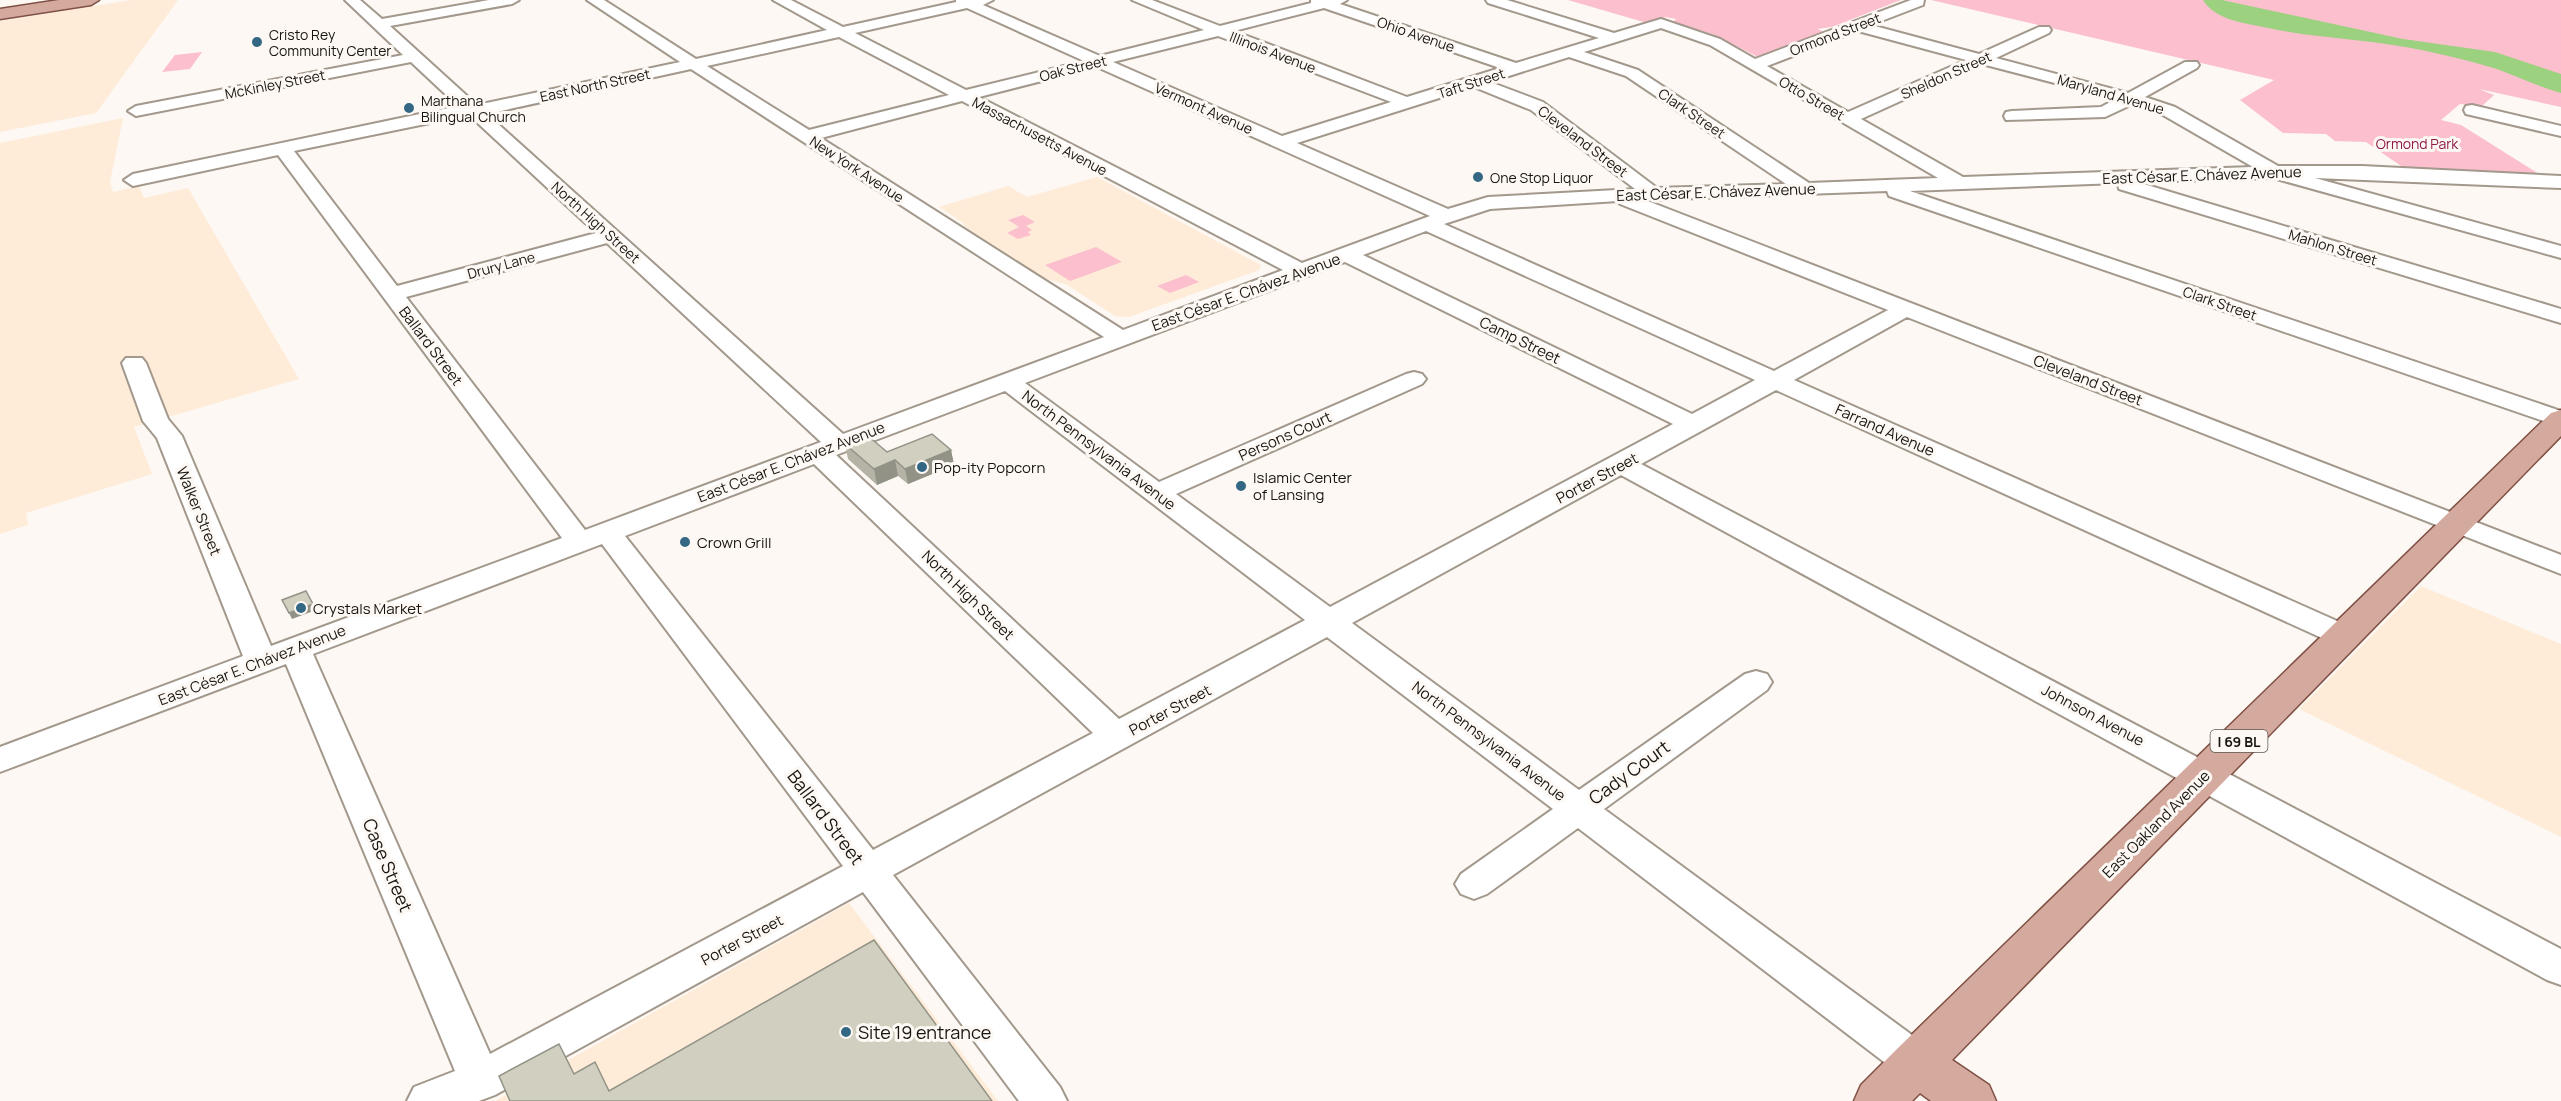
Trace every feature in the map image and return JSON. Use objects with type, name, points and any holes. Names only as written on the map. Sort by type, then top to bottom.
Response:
[{"type":"main road","points":[[0,14],[91,0]]},
{"type":"main road","name":"East Oakland Avenue","points":[[1879,1101],[2561,419]]},
{"type":"main road","name":"North Pennsylvania Avenue","points":[[1916,1062],[1971,1101]]},
{"type":"street","name":"North High Street","points":[[352,0],[610,236],[829,448],[1118,738]]},
{"type":"street","points":[[379,24],[512,0]]},
{"type":"street","name":"New York Avenue","points":[[594,0],[1121,338]]},
{"type":"street","name":"Massachusetts Avenue","points":[[780,0],[1301,271]]},
{"type":"street","name":"East North Street","points":[[133,180],[693,64],[841,32],[964,2],[986,0]]},
{"type":"street","name":"Illinois Avenue","points":[[1139,0],[1407,103]]},
{"type":"street","points":[[1493,0],[1615,38]]},
{"type":"street","name":"Oak Street","points":[[806,136],[1219,31],[1327,1]]},
{"type":"street","name":"Ohio Avenue","points":[[1327,1],[1517,69]]},
{"type":"street","name":"Vermont Avenue","points":[[964,2],[1282,142],[1437,220]]},
{"type":"street","name":"Ormond Street","points":[[1752,64],[1767,61],[1918,2]]},
{"type":"street","name":"Taft Street","points":[[1282,142],[1661,23]]},
{"type":"street","name":"Otto Street","points":[[1661,23],[1705,37],[1959,183]]},
{"type":"street","name":"Maryland Avenue","points":[[1857,26],[2130,98],[2169,111],[2274,172],[2561,252]]},
{"type":"street","name":"Sheldon Street","points":[[1846,117],[1857,115],[2044,30]]},
{"type":"street","name":"Clark Street","points":[[1569,52],[1632,73],[1806,189]]},
{"type":"street","name":"McKinley Street","points":[[136,111],[414,57]]},
{"type":"street","points":[[2012,116],[2098,113],[2191,65]]},
{"type":"street","name":"Cleveland Street","points":[[1476,82],[1537,106],[1653,194]]},
{"type":"street","points":[[2472,110],[2561,131]]},
{"type":"street","name":"Ballard Street","points":[[282,148],[392,294],[868,872],[1045,1101]]},
{"type":"street","name":"East César E. Chávez Avenue","points":[[0,760],[1474,207],[1517,199],[2274,172],[2362,172],[2561,182]]},
{"type":"street","name":"Mahlon Street","points":[[2105,178],[2561,316]]},
{"type":"street","name":"Clark Street","points":[[1878,186],[2561,419]]},
{"type":"street","name":"Cleveland Street","points":[[1614,196],[2561,565]]},
{"type":"street","name":"Farrand Avenue","points":[[1437,220],[1776,381],[2344,636]]},
{"type":"street","name":"Drury Lane","points":[[392,294],[610,236]]},
{"type":"street","name":"Camp Street","points":[[1346,254],[1694,425]]},
{"type":"street","name":"Porter Street","points":[[429,1101],[480,1081],[1623,465],[1906,309]]},
{"type":"street","name":"Walker Street","points":[[134,363],[156,421],[169,436],[261,661]]},
{"type":"street","name":"Persons Court","points":[[1156,493],[1414,379]]},
{"type":"street","name":"North Pennsylvania Avenue","points":[[1007,381],[1916,1062]]},
{"type":"street","name":"Johnson Avenue","points":[[1623,465],[2561,968]]},
{"type":"street","name":"Case Street","points":[[295,648],[480,1081]]},
{"type":"street","name":"Cady Court","points":[[1474,884],[1756,682]]},
{"type":"shaded area","points":[[131,0],[178,0],[96,113],[0,132],[0,21]]},
{"type":"shaded area","points":[[2203,0],[2222,0],[2403,39],[2495,52],[2561,74],[2561,93],[2497,69],[2435,53],[2387,44],[2288,32],[2241,22],[2216,13]]},
{"type":"shaded area","points":[[123,118],[110,182],[113,192],[139,186],[144,198],[188,188],[299,379],[134,427],[152,474],[26,513],[28,525],[0,534],[0,143]]},
{"type":"shaded area","points":[[1097,177],[1261,265],[1259,270],[1129,317],[1115,316],[1067,285],[1041,277],[968,232],[963,223],[939,207],[1008,186],[1027,197]]},
{"type":"shaded area","points":[[2421,586],[2561,644],[2561,837],[2299,709]]},
{"type":"shaded area","points":[[849,903],[998,1101],[495,1101]]},
{"type":"green space","points":[[1568,0],[1901,0],[1832,27],[1817,29],[1828,33],[1760,58],[1712,34],[1673,22],[1676,19],[1666,17],[1647,23]]},
{"type":"green space","name":"Ormond Park","points":[[1931,0],[2561,0],[2561,107],[2479,89],[2494,95],[2482,106],[2460,104],[2441,120],[2461,125],[2539,174],[2407,170],[2366,142],[2335,141],[2326,134],[2283,133],[2240,100],[2274,80]]},
{"type":"green space","points":[[202,52],[190,69],[162,72],[175,55]]},
{"type":"green space","points":[[1023,215],[1035,222],[1026,226],[1032,230],[1028,232],[1031,235],[1018,239],[1007,233],[1019,227],[1008,220]]},
{"type":"green space","points":[[1096,247],[1122,262],[1070,281],[1045,265]]},
{"type":"green space","points":[[1186,275],[1199,282],[1170,293],[1157,286]]},
{"type":"building","points":[[932,434],[951,450],[905,469],[895,460],[874,469],[845,444],[867,435],[887,452]]},
{"type":"building","points":[[306,591],[313,604],[289,613],[282,600]]},
{"type":"building","name":"Site 19 entrance","points":[[874,940],[992,1101],[510,1101],[499,1076],[559,1044],[574,1074],[595,1062],[609,1091]]},
{"type":"place","name":"Cristo Rey Community Center","points":[[257,42]]},
{"type":"place","name":"Marthana Bilingual Church","points":[[409,108]]},
{"type":"place","name":"One Stop Liquor","points":[[1478,177]]},
{"type":"place","name":"Pop-ity Popcorn","points":[[922,467]]},
{"type":"place","name":"Islamic Center of Lansing","points":[[1241,486]]},
{"type":"place","name":"Crown Grill","points":[[685,542]]},
{"type":"place","name":"Crystals Market","points":[[301,608]]},
{"type":"place","name":"Site 19 entrance","points":[[846,1032]]}]
